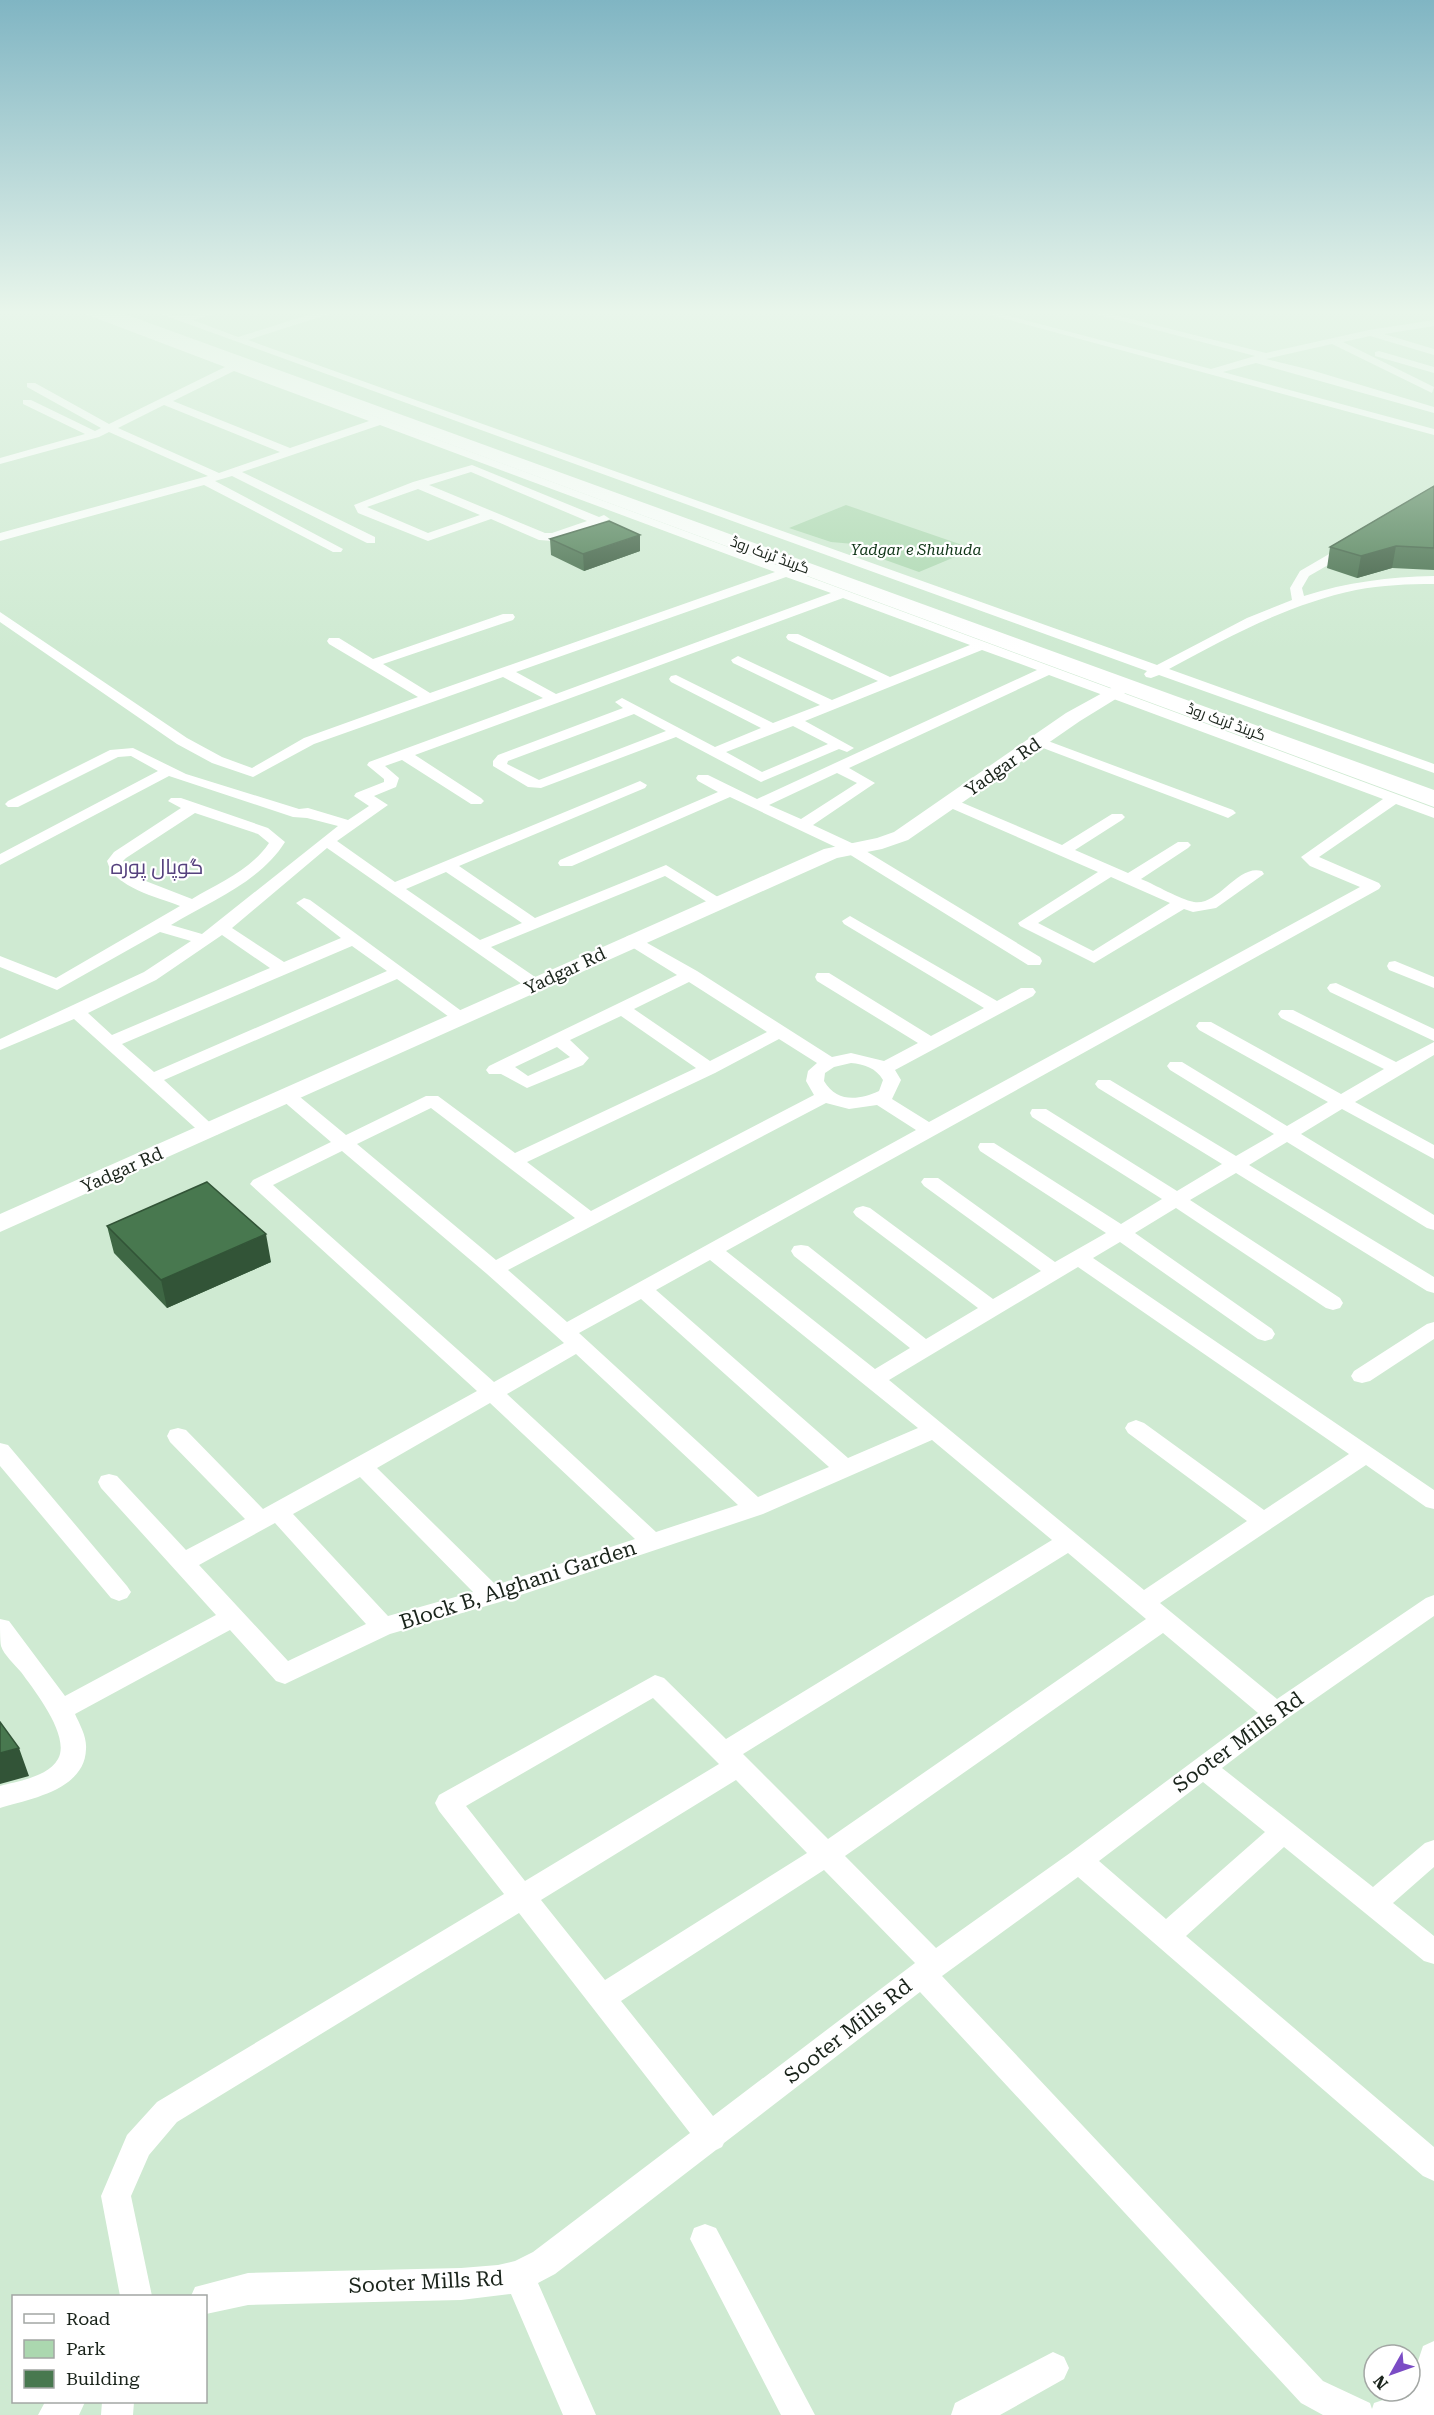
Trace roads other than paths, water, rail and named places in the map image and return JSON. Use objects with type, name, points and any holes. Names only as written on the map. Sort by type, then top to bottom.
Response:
[{"type":"highway","name":"گرینڈ ٹرنک روڈ","points":[[416,425],[808,567],[1434,782]]},
{"type":"highway","name":"گرینڈ ٹرنک روڈ","points":[[464,425],[690,506],[808,567],[1041,633],[1136,681],[1434,799]]},
{"type":"street","points":[[74,425],[95,435]]},
{"type":"street","points":[[103,425],[219,477]]},
{"type":"street","points":[[0,461],[95,435],[116,425]]},
{"type":"street","points":[[223,425],[290,452]]},
{"type":"street","points":[[0,537],[219,477],[370,425]]},
{"type":"street","points":[[391,425],[626,511],[808,567],[844,593],[1050,669],[1136,681],[1434,769]]},
{"type":"street","points":[[1407,425],[1434,432]]},
{"type":"street","points":[[492,515],[428,537],[360,509],[360,505],[417,484],[472,468],[598,521]]},
{"type":"street","points":[[233,472],[371,540]]},
{"type":"street","points":[[205,481],[337,549]]},
{"type":"street","points":[[417,484],[548,538],[626,511]]},
{"type":"street","points":[[690,506],[1041,633]]},
{"type":"street","points":[[1299,600],[1296,588],[1304,574],[1364,539]]},
{"type":"street","points":[[0,616],[182,741],[217,760],[253,772],[309,741],[808,567]]},
{"type":"street","points":[[1136,681],[1258,618],[1299,600],[1335,589],[1374,583],[1434,580]]},
{"type":"street","points":[[0,1045],[133,986],[222,928],[327,841],[380,805],[361,796],[391,784],[393,778],[374,765],[844,593]]},
{"type":"street","points":[[371,664],[508,617]]},
{"type":"street","points":[[793,637],[891,682]]},
{"type":"street","points":[[334,641],[429,698]]},
{"type":"street","points":[[714,752],[984,644]]},
{"type":"street","points":[[738,660],[831,705]]},
{"type":"street","points":[[757,806],[1050,669]]},
{"type":"street","points":[[505,672],[553,698]]},
{"type":"street","points":[[676,679],[772,728]]},
{"type":"street","points":[[1136,681],[1395,798],[1434,813]]},
{"type":"street","name":"Yadgar Rd","points":[[0,1224],[831,852],[882,843],[901,836],[1073,717],[1136,681]]},
{"type":"street","points":[[677,732],[541,784],[533,784],[500,766],[503,758],[628,705],[714,752],[760,778],[839,744]]},
{"type":"street","points":[[793,720],[863,756]]},
{"type":"street","points":[[1040,742],[1228,813]]},
{"type":"street","points":[[13,804],[115,753],[133,752],[168,771],[298,814],[309,813],[350,825]]},
{"type":"street","points":[[403,754],[476,801]]},
{"type":"street","points":[[801,825],[868,783],[838,768]]},
{"type":"street","points":[[0,860],[168,771]]},
{"type":"street","points":[[703,778],[757,806],[850,848],[1034,961]]},
{"type":"street","points":[[394,888],[640,785]]},
{"type":"street","points":[[566,863],[730,792]]},
{"type":"street","points":[[184,1562],[493,1393],[641,1288],[1373,886],[1316,863],[1309,857],[1395,798]]},
{"type":"street","points":[[0,961],[57,985],[249,872],[268,856],[277,842],[262,831],[176,801]]},
{"type":"street","points":[[951,803],[1193,907],[1210,904],[1256,874]]},
{"type":"street","points":[[192,905],[137,883],[117,869],[115,861],[120,855],[193,807]]},
{"type":"street","points":[[1063,851],[1118,816]]},
{"type":"street","points":[[327,841],[535,985]]},
{"type":"street","points":[[1129,880],[1183,845]]},
{"type":"street","points":[[448,866],[534,924]]},
{"type":"street","points":[[480,946],[666,870],[718,902]]},
{"type":"street","points":[[1110,871],[1026,922],[1095,958],[1182,903]]},
{"type":"street","points":[[304,903],[462,1018]]},
{"type":"street","points":[[850,921],[997,1008]]},
{"type":"street","points":[[158,926],[203,940]]},
{"type":"street","points":[[222,928],[282,969]]},
{"type":"street","points":[[111,1041],[353,939]]},
{"type":"street","points":[[633,940],[828,1062]]},
{"type":"street","points":[[1395,966],[1434,983]]},
{"type":"street","points":[[152,1079],[399,972]]},
{"type":"street","points":[[558,1039],[580,1058],[527,1083],[499,1069],[558,1039],[690,975]]},
{"type":"street","points":[[823,977],[930,1043]]},
{"type":"street","points":[[1336,988],[1434,1036]]},
{"type":"street","points":[[884,1068],[1027,992]]},
{"type":"street","points":[[621,1008],[709,1069]]},
{"type":"street","points":[[76,1012],[210,1131]]},
{"type":"street","points":[[1287,1014],[1397,1069]]},
{"type":"street","points":[[1205,1026],[1342,1102],[1430,1146]]},
{"type":"street","points":[[514,1161],[709,1069],[780,1032]]},
{"type":"street","points":[[874,1379],[1434,1047]]},
{"type":"street","points":[[857,1058],[875,1062],[884,1068],[892,1080],[892,1087],[880,1099],[858,1104],[846,1103],[825,1096],[814,1082],[819,1068],[828,1062],[857,1058]]},
{"type":"street","points":[[1176,1066],[1434,1224]]},
{"type":"street","points":[[1104,1084],[1434,1286]]},
{"type":"street","points":[[288,1096],[494,1269],[755,1508]]},
{"type":"street","points":[[494,1269],[825,1096]]},
{"type":"street","points":[[880,1099],[929,1130]]},
{"type":"street","points":[[590,1220],[432,1100],[260,1184],[493,1393],[652,1542]]},
{"type":"street","points":[[1039,1113],[1177,1200],[1332,1303]]},
{"type":"street","points":[[987,1147],[1121,1233],[1265,1334]]},
{"type":"street","points":[[931,1182],[1055,1272]]},
{"type":"street","points":[[863,1212],[993,1309]]},
{"type":"street","points":[[711,1250],[874,1379],[1276,1713]]},
{"type":"street","points":[[801,1251],[924,1349]]},
{"type":"street","points":[[1079,1258],[1434,1501]]},
{"type":"street","points":[[641,1288],[844,1468]]},
{"type":"street","points":[[1362,1376],[1433,1332]]},
{"type":"street","points":[[1136,1428],[1263,1521]]},
{"type":"street","name":"Block B, Alghani Garden","points":[[234,1616],[285,1674],[383,1627],[492,1596],[755,1508],[934,1430]]},
{"type":"street","points":[[178,1436],[270,1517],[383,1627]]},
{"type":"street","points":[[0,1451],[119,1592]]},
{"type":"street","points":[[1143,1602],[1366,1454]]},
{"type":"street","points":[[362,1466],[492,1596]]},
{"type":"street","points":[[61,1710],[234,1616],[109,1482]]},
{"type":"street","points":[[136,2295],[116,2196],[138,2145],[167,2112],[523,1896],[1069,1541]]},
{"type":"street","name":"Sooter Mills Rd","points":[[207,2298],[248,2289],[461,2284],[498,2281],[519,2276],[544,2263],[712,2137],[928,1969],[1078,1861],[1276,1713],[1434,1604]]},
{"type":"street","points":[[603,1997],[826,1855],[1164,1619]]},
{"type":"street","points":[[0,1628],[61,1710],[75,1739],[71,1763],[50,1781],[0,1797]]},
{"type":"street","points":[[712,2137],[448,1803],[655,1684],[826,1855],[1312,2392],[1358,2415]]},
{"type":"street","points":[[1203,1767],[1434,1952]]},
{"type":"street","points":[[1165,1937],[1284,1831]]},
{"type":"street","points":[[1374,1903],[1434,1851]]},
{"type":"street","points":[[1078,1861],[1434,2166]]},
{"type":"street","points":[[705,2239],[799,2415]]},
{"type":"street","points":[[519,2276],[580,2415]]},
{"type":"street","points":[[1386,2415],[1426,2414],[1425,2390],[1434,2357]]},
{"type":"street","points":[[967,2415],[1053,2368]]},
{"type":"street","points":[[54,2415],[68,2403]]},
{"type":"district","name":"گوپال پورہ","points":[[157,867]]},
{"type":"park label","name":"Yadgar e Shuhuda","points":[[916,550]]}]
